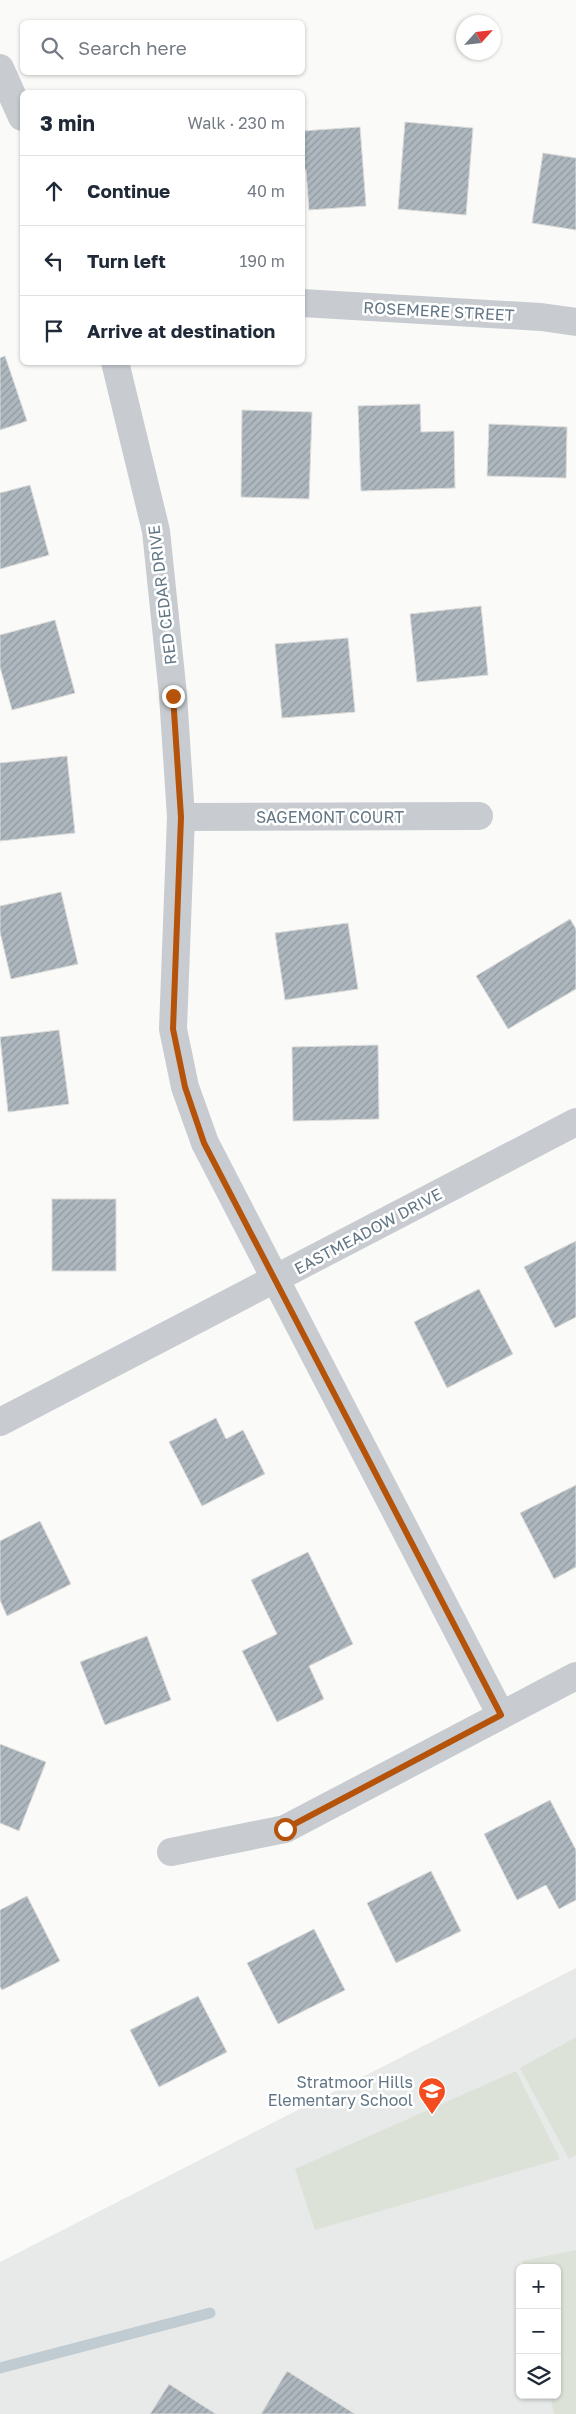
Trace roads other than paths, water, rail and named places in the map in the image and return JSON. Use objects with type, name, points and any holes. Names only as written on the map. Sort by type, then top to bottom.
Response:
[{"type":"street","points":[[0,68],[20,112]]},
{"type":"street","name":"ROSEMERE STREET","points":[[305,303],[541,317],[576,322]]},
{"type":"street","name":"RED CEDAR DRIVE","points":[[116,365],[156,531],[173,696],[181,817],[173,1029],[185,1087],[204,1143],[501,1715]]},
{"type":"street","name":"SAGEMONT COURT","points":[[181,817],[479,816]]},
{"type":"street","name":"EASTMEADOW DRIVE","points":[[0,1422],[576,1122]]},
{"type":"street","points":[[171,1852],[285,1829],[576,1676]]},
{"type":"waterway","points":[[0,2368],[210,2313]]},
{"type":"place","name":"Stratmoor Hills Elementary School","points":[[432,2115]]}]
